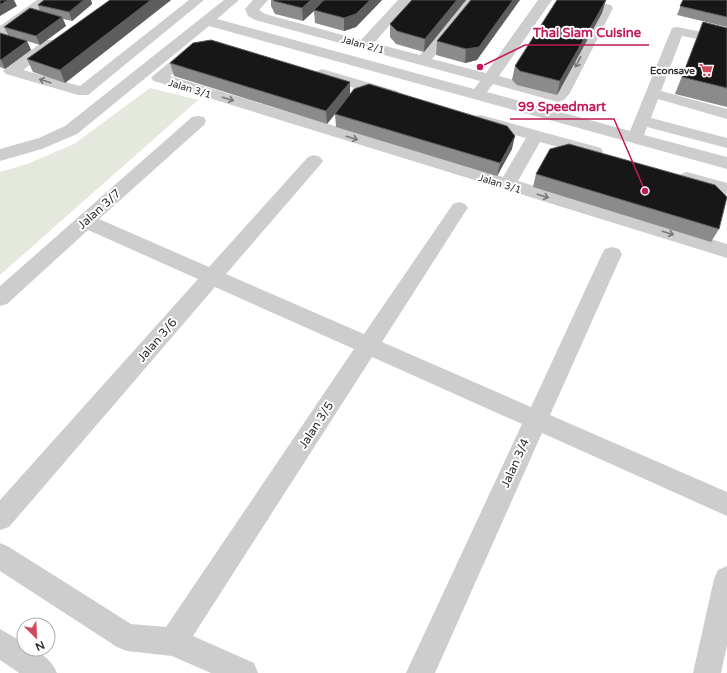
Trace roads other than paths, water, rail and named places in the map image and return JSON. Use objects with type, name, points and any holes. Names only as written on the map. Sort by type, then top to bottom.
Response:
[{"type":"street","points":[[0,32],[46,0]]},
{"type":"street","points":[[61,35],[12,71],[82,92],[197,0]]},
{"type":"street","points":[[0,155],[34,147],[71,130],[232,0]]},
{"type":"street","name":"Jalan 2/1","points":[[261,0],[252,10],[253,13],[260,17],[308,24],[364,45],[558,97],[562,93],[606,8],[572,0]]},
{"type":"street","points":[[364,45],[405,0]]},
{"type":"street","points":[[423,61],[470,0]]},
{"type":"street","points":[[479,95],[544,0]]},
{"type":"street","points":[[207,21],[727,164]]},
{"type":"street","points":[[635,138],[677,31],[727,41]]},
{"type":"street","name":"Jalan 3/1","points":[[205,44],[199,45],[159,78],[507,185],[727,250]]},
{"type":"street","points":[[309,70],[407,98]]},
{"type":"street","points":[[376,89],[389,71]]},
{"type":"street","points":[[653,93],[727,114]]},
{"type":"street","points":[[467,116],[612,157]]},
{"type":"street","name":"Jalan 3/7","points":[[0,298],[198,120]]},
{"type":"street","points":[[642,121],[727,143]]},
{"type":"street","points":[[507,185],[536,135]]},
{"type":"street","name":"Jalan 3/6","points":[[0,518],[314,161]]},
{"type":"street","points":[[674,174],[727,189]]},
{"type":"street","name":"Jalan 3/5","points":[[173,642],[459,208]]},
{"type":"street","points":[[86,221],[727,504]]},
{"type":"street","name":"Jalan 3/4","points":[[420,673],[535,419],[612,254]]},
{"type":"street","points":[[0,556],[127,637],[173,642],[240,672]]},
{"type":"street","points":[[706,673],[727,579]]},
{"type":"street","points":[[0,644],[44,673]]},
{"type":"place","name":"Thai Siam Cuisine","points":[[480,67]]},
{"type":"place","name":"Econsave","points":[[706,70]]},
{"type":"place","name":"99 Speedmart","points":[[645,191]]}]
